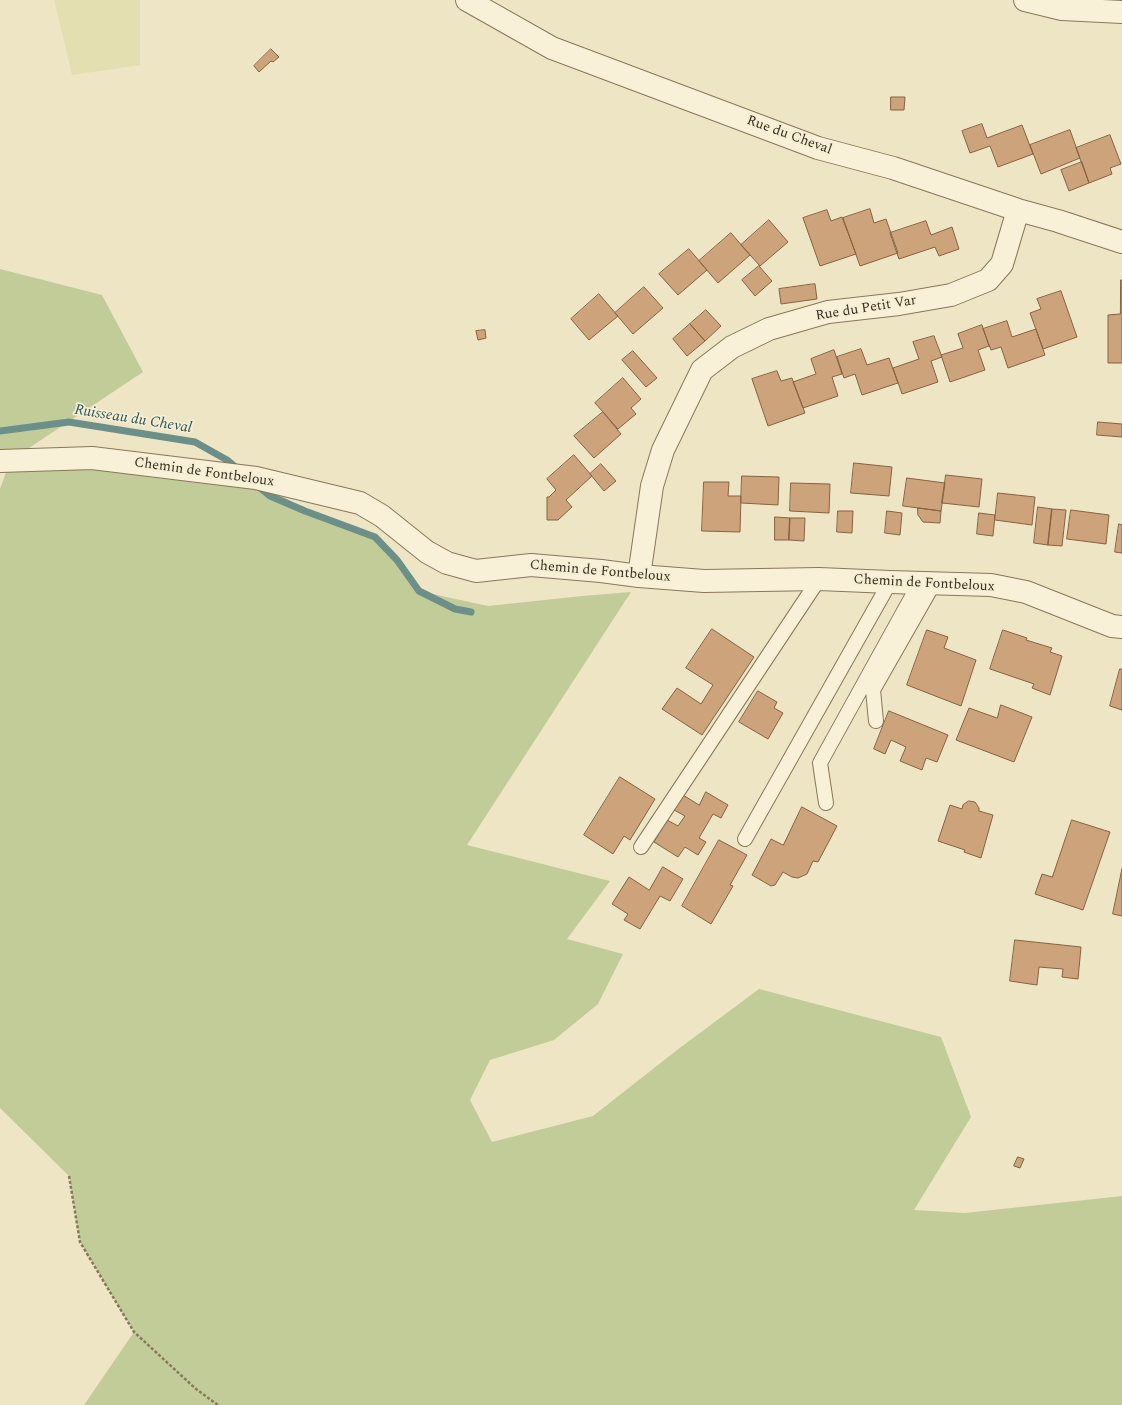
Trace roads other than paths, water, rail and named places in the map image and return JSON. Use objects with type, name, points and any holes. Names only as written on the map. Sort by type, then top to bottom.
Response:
[{"type":"street","name":"Rue du Cheval","points":[[467,0],[552,48],[818,148],[893,168],[1018,210],[1058,220],[1122,242]]},
{"type":"street","points":[[1025,0],[1062,9],[1122,12]]},
{"type":"street","name":"Rue du Petit Var","points":[[639,576],[652,486],[663,450],[702,370],[732,346],[769,329],[828,312],[899,304],[951,295],[988,280],[1002,264],[1018,210]]},
{"type":"street","name":"Chemin de Fontbeloux","points":[[0,461],[92,458],[256,478],[360,503],[382,516],[427,552],[447,563],[476,571],[531,565],[704,581],[819,579],[991,585],[1026,592],[1112,626],[1122,627]]},
{"type":"lane","points":[[641,847],[819,579]]},
{"type":"lane","points":[[745,839],[890,582]]},
{"type":"lane","points":[[876,721],[873,690],[927,583]]},
{"type":"lane","points":[[826,803],[820,763],[927,583]]},
{"type":"waterway","name":"Ruisseau du Cheval","points":[[0,431],[69,422],[195,442],[227,460],[239,470]]},
{"type":"waterway","name":"Ruisseau du Cheval","points":[[258,486],[270,496],[305,511],[375,537],[397,560],[419,591],[455,609],[471,612]]}]
